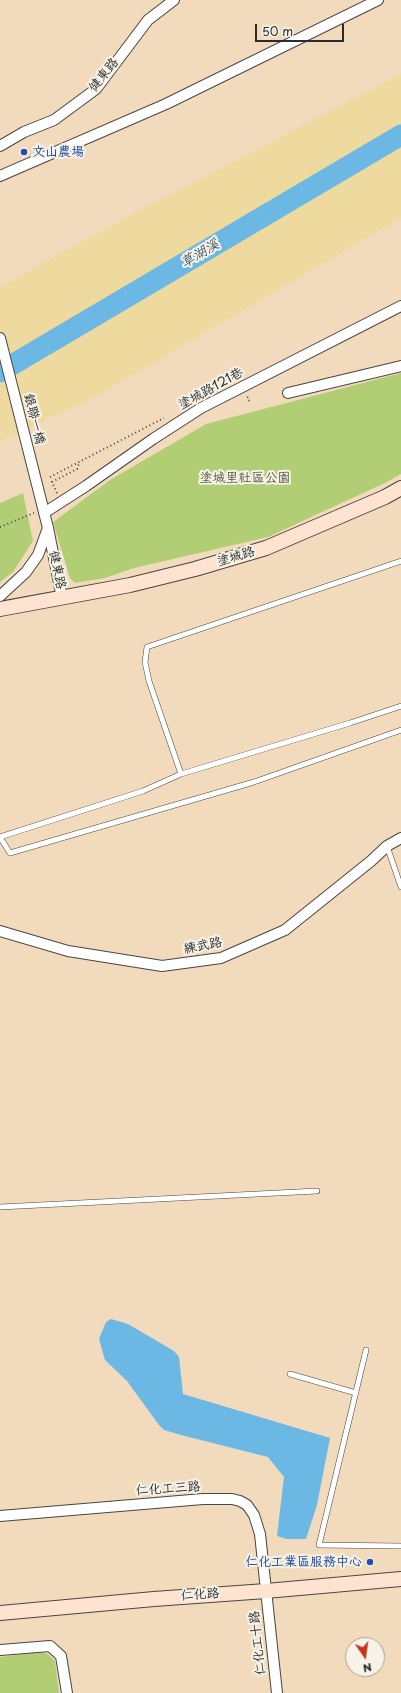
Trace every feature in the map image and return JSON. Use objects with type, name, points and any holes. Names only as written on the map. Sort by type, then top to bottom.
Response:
[{"type":"street","name":"健東路","points":[[0,146],[24,132],[54,120],[96,89],[148,20],[174,0]]},
{"type":"street","points":[[0,176],[166,104],[378,0]]},
{"type":"street","name":"塗城路121巷","points":[[43,510],[86,486],[146,443],[202,408],[401,306]]},
{"type":"street","name":"銀聯一橋","points":[[0,338],[43,510]]},
{"type":"street","points":[[288,393],[401,366]]},
{"type":"street","name":"塗城路","points":[[62,598],[174,575],[266,548],[385,497],[401,488]]},
{"type":"street","name":"健東路","points":[[0,609],[62,598],[43,510]]},
{"type":"street","name":"健東路","points":[[0,596],[26,572],[38,554],[48,528]]},
{"type":"street","name":"練武路","points":[[0,931],[68,951],[162,966],[221,958],[285,930],[371,861],[387,846],[401,838]]},
{"type":"street","name":"仁化工三路","points":[[0,1516],[203,1499],[232,1498],[246,1505],[257,1521],[260,1534],[266,1591]]},
{"type":"street","name":"仁化路","points":[[0,1613],[401,1579]]},
{"type":"street","name":"仁化工十路","points":[[266,1591],[277,1693]]},
{"type":"street","points":[[0,1650],[50,1646],[61,1656],[67,1693]]},
{"type":"lane","points":[[181,774],[149,681],[145,662],[148,647],[401,561]]},
{"type":"lane","points":[[401,706],[181,774],[143,791],[0,837],[10,853],[254,782],[401,730]]},
{"type":"lane","points":[[387,846],[401,887]]},
{"type":"lane","points":[[0,1207],[317,1191]]},
{"type":"lane","points":[[366,1350],[319,1545],[401,1546]]},
{"type":"lane","points":[[290,1374],[356,1393]]},
{"type":"path","points":[[57,495],[52,482],[77,469],[79,463]]},
{"type":"path","points":[[0,527],[43,510]]},
{"type":"green space","name":"塗城里社區公園","points":[[401,373],[401,474],[387,482],[268,537],[134,568],[105,578],[75,583],[70,578],[53,522],[110,480],[206,424]]},
{"type":"green space","points":[[23,493],[33,541],[13,572],[0,582],[0,503]]},
{"type":"green space","points":[[39,1652],[48,1654],[55,1661],[59,1693],[0,1693],[0,1657]]},
{"type":"sand","points":[[401,74],[401,218],[104,392],[0,442],[0,287],[82,241]]},
{"type":"water","points":[[111,1319],[128,1324],[174,1351],[179,1357],[183,1394],[330,1438],[317,1505],[306,1539],[287,1539],[277,1536],[284,1477],[268,1457],[181,1435],[164,1430],[159,1425],[127,1381],[105,1360],[99,1339],[106,1322]]},
{"type":"waterway","name":"草湖溪","points":[[0,372],[401,135]]},
{"type":"place","name":"文山農場","points":[[24,152]]},
{"type":"place","name":"仁化工業區服務中心","points":[[370,1562]]}]
